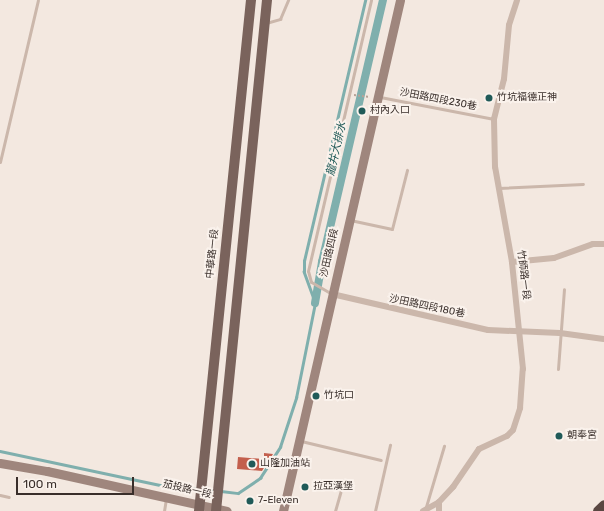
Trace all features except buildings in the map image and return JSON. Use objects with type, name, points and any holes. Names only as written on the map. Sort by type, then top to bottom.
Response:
[{"type":"highway","points":[[598,511],[604,505]]},
{"type":"main road","name":"中華路一段","points":[[199,509],[251,0]]},
{"type":"main road","points":[[216,510],[266,0]]},
{"type":"street","name":"沙田路四段","points":[[283,511],[349,220],[375,97],[400,0]]},
{"type":"street","name":"竹師路一段","points":[[424,511],[439,502],[479,449],[507,436],[512,430],[522,397],[520,331],[512,262],[494,167],[494,119],[504,79],[509,25],[517,0]]},
{"type":"street","points":[[512,262],[554,258],[593,244],[604,244]]},
{"type":"street","name":"沙田路四段180巷","points":[[332,294],[488,330],[560,333],[604,339]]},
{"type":"street","name":"茄投路一段","points":[[0,463],[167,497],[199,509],[227,511]]},
{"type":"street","points":[[439,502],[439,511]]},
{"type":"lane","points":[[0,162],[38,0]]},
{"type":"lane","points":[[264,23],[280,19],[288,0]]},
{"type":"lane","points":[[332,294],[311,282],[308,271],[371,0]]},
{"type":"lane","name":"沙田路四段230巷","points":[[375,97],[494,119]]},
{"type":"lane","points":[[349,220],[392,229],[407,170]]},
{"type":"lane","points":[[499,188],[583,184]]},
{"type":"lane","points":[[558,369],[564,289]]},
{"type":"lane","points":[[299,441],[380,460]]},
{"type":"lane","points":[[375,511],[390,445]]},
{"type":"lane","points":[[424,511],[444,446]]},
{"type":"lane","points":[[335,511],[344,480]]},
{"type":"lane","points":[[0,495],[9,497]]},
{"type":"lane","points":[[164,511],[167,497]]},
{"type":"path","points":[[354,95],[375,97]]},
{"type":"waterway","points":[[221,491],[238,493],[260,478],[280,447],[296,398],[315,303],[304,272],[304,261],[365,0]]},
{"type":"waterway","name":"龍井大排水","points":[[315,303],[322,262],[383,0]]},
{"type":"waterway","points":[[0,451],[170,487],[198,489]]},
{"type":"waterway","points":[[203,490],[216,491]]},
{"type":"place","name":"竹坑福德正神","points":[[489,98]]},
{"type":"place","name":"村內入口","points":[[362,111]]},
{"type":"place","name":"竹坑口","points":[[316,396]]},
{"type":"place","name":"朝奉宮","points":[[559,436]]},
{"type":"place","name":"山隆加油站","points":[[252,464]]},
{"type":"place","name":"拉亞漢堡","points":[[305,487]]},
{"type":"place","name":"7-Eleven","points":[[250,501]]}]
